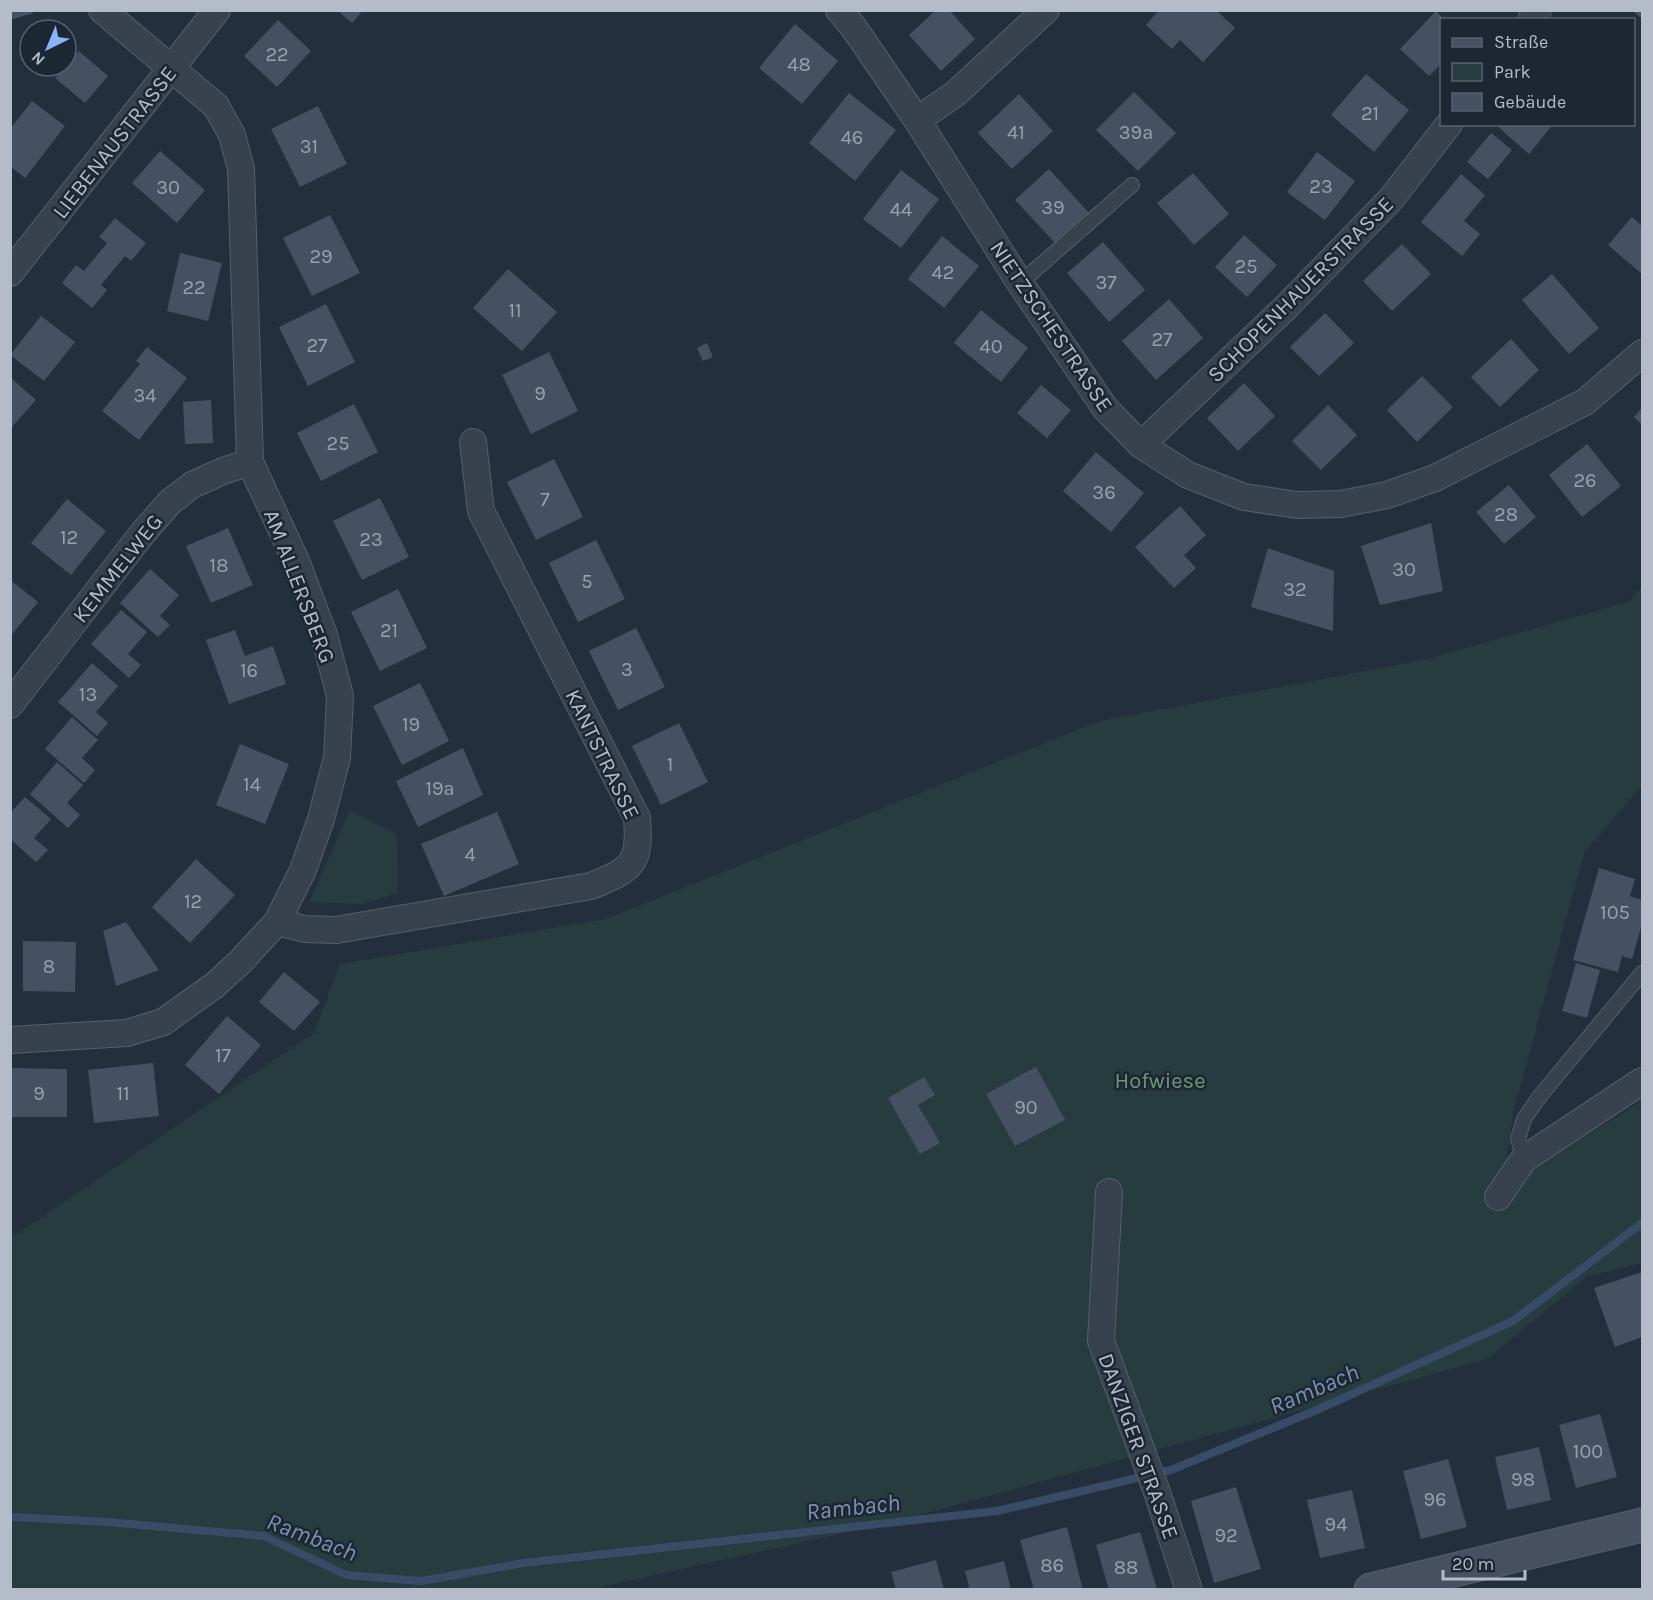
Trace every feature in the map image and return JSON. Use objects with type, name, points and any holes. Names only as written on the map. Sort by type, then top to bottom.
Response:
[{"type":"main road","points":[[1371,1590],[1642,1525]]},
{"type":"street","name":"AM ALLERSBERG","points":[[10,1040],[127,1033],[164,1022],[224,977],[277,922],[303,870],[321,819],[337,758],[340,696],[324,635],[300,571],[250,462],[241,169],[232,135],[216,106],[102,10]]},
{"type":"street","name":"LIEBENAUSTRASSE","points":[[10,273],[217,10]]},
{"type":"street","name":"NIETZSCHESTRASSE","points":[[839,10],[854,28],[917,120],[1020,283],[1105,408],[1141,445],[1188,475],[1244,497],[1297,505],[1341,504],[1387,495],[1435,478],[1585,402],[1642,353]]},
{"type":"street","points":[[917,120],[955,94],[1046,10]]},
{"type":"street","name":"SCHOPENHAUERSTRASSE","points":[[1141,445],[1285,308],[1391,199],[1447,126]]},
{"type":"street","name":"KANTSTRASSE","points":[[277,922],[305,929],[336,930],[591,886],[620,874],[632,862],[639,845],[637,819],[481,511],[473,442]]},
{"type":"street","name":"KEMMELWEG","points":[[10,705],[170,501],[192,485],[250,462]]},
{"type":"street","points":[[1498,1197],[1524,1159],[1642,1081]]},
{"type":"street","name":"DANZIGER STRASSE","points":[[1109,1192],[1101,1341],[1157,1492],[1189,1590]]},
{"type":"lane","points":[[1020,283],[1132,185]]},
{"type":"lane","points":[[1524,1159],[1518,1139],[1524,1119],[1642,974]]},
{"type":"green space","name":"Hofwiese","points":[[1642,587],[1642,785],[1584,853],[1514,1110],[1507,1156],[1534,1168],[1642,1101],[1642,1263],[1588,1276],[1487,1359],[898,1521],[592,1589],[11,1589],[10,1235],[15,1235],[314,1033],[340,964],[606,919],[1100,721],[1424,660],[1628,602]]},
{"type":"green space","points":[[350,811],[397,834],[398,893],[363,904],[309,902]]},
{"type":"building","points":[[10,10],[32,10],[33,13],[10,20]]},
{"type":"building","points":[[337,10],[363,10],[352,23]]},
{"type":"building","points":[[936,10],[949,10],[975,39],[941,71],[909,35]]},
{"type":"building","points":[[1159,10],[1216,10],[1235,28],[1203,62],[1180,40],[1172,49],[1146,25]]},
{"type":"building","points":[[1632,10],[1642,10],[1642,19]]},
{"type":"building","points":[[1436,11],[1443,18],[1440,18],[1440,65],[1429,76],[1400,49]]},
{"type":"building","points":[[278,20],[311,51],[277,87],[244,56]]},
{"type":"building","points":[[795,24],[838,61],[802,104],[759,68]]},
{"type":"building","points":[[78,52],[108,76],[85,103],[55,78],[78,78]]},
{"type":"building","points":[[1366,74],[1409,110],[1374,152],[1331,115]]},
{"type":"building","points":[[1134,92],[1176,133],[1138,171],[1096,130]]},
{"type":"building","points":[[849,93],[896,130],[855,181],[809,143]]},
{"type":"building","points":[[1019,94],[1053,131],[1012,169],[978,133]]},
{"type":"building","points":[[32,101],[65,126],[25,178],[10,166],[10,129]]},
{"type":"building","points":[[318,106],[347,164],[300,187],[271,129]]},
{"type":"building","points":[[1499,126],[1551,126],[1529,154]]},
{"type":"building","points":[[1491,133],[1512,150],[1488,179],[1467,162]]},
{"type":"building","points":[[160,151],[205,190],[177,223],[132,183]]},
{"type":"building","points":[[1317,152],[1355,181],[1325,220],[1287,192]]},
{"type":"building","points":[[1049,169],[1090,214],[1056,244],[1015,200]]},
{"type":"building","points":[[901,170],[939,199],[901,248],[863,219]]},
{"type":"building","points":[[1193,173],[1229,214],[1194,245],[1157,203]]},
{"type":"building","points":[[1461,174],[1485,195],[1464,221],[1480,234],[1462,256],[1421,222]]},
{"type":"building","points":[[330,215],[360,273],[312,296],[283,238]]},
{"type":"building","points":[[1632,217],[1642,226],[1642,274],[1608,245]]},
{"type":"building","points":[[115,218],[146,243],[131,261],[125,256],[101,285],[107,290],[92,308],[62,283],[76,265],[84,271],[107,243],[99,237]]},
{"type":"building","points":[[1244,235],[1277,265],[1247,297],[1215,267]]},
{"type":"building","points":[[942,236],[979,266],[944,308],[908,279]]},
{"type":"building","points":[[1103,242],[1145,290],[1109,322],[1067,273]]},
{"type":"building","points":[[1402,244],[1431,274],[1392,311],[1363,281]]},
{"type":"building","points":[[180,253],[222,263],[208,321],[167,311]]},
{"type":"building","points":[[508,269],[557,312],[522,351],[473,308]]},
{"type":"building","points":[[1552,274],[1599,328],[1569,354],[1522,300]]},
{"type":"building","points":[[1169,299],[1203,338],[1156,380],[1122,341]]},
{"type":"building","points":[[326,304],[355,362],[308,386],[279,327]]},
{"type":"building","points":[[981,310],[1028,348],[1001,382],[954,343]]},
{"type":"building","points":[[1325,313],[1354,343],[1319,376],[1290,347]]},
{"type":"building","points":[[41,316],[75,342],[44,381],[10,355]]},
{"type":"building","points":[[1511,339],[1539,370],[1500,407],[1471,377]]},
{"type":"building","points":[[707,343],[713,357],[703,361],[697,348]]},
{"type":"building","points":[[147,347],[187,378],[139,440],[102,411],[140,364],[136,361]]},
{"type":"building","points":[[549,352],[578,411],[531,434],[502,375]]},
{"type":"building","points":[[1422,376],[1453,407],[1417,442],[1387,410]]},
{"type":"building","points":[[10,377],[36,400],[10,429]]},
{"type":"building","points":[[1244,383],[1275,416],[1238,451],[1207,418]]},
{"type":"building","points":[[1041,385],[1071,410],[1047,438],[1017,413]]},
{"type":"building","points":[[211,400],[213,443],[185,444],[183,402]]},
{"type":"building","points":[[354,404],[378,452],[321,481],[297,433]]},
{"type":"building","points":[[1328,405],[1357,435],[1321,470],[1292,441]]},
{"type":"building","points":[[1642,408],[1642,425],[1634,417]]},
{"type":"building","points":[[1587,444],[1621,486],[1582,517],[1549,475]]},
{"type":"building","points":[[1096,452],[1144,493],[1111,532],[1063,491]]},
{"type":"building","points":[[554,459],[583,517],[536,540],[507,482]]},
{"type":"building","points":[[1509,485],[1536,517],[1504,544],[1476,512]]},
{"type":"building","points":[[380,498],[409,557],[362,580],[333,521]]},
{"type":"building","points":[[67,499],[106,531],[71,575],[31,543]]},
{"type":"building","points":[[1180,506],[1206,535],[1184,555],[1196,568],[1174,588],[1135,547]]},
{"type":"building","points":[[1431,523],[1443,591],[1380,605],[1361,546]]},
{"type":"building","points":[[228,528],[253,585],[211,603],[186,546]]},
{"type":"building","points":[[596,540],[625,599],[578,622],[549,563]]},
{"type":"building","points":[[1268,548],[1334,571],[1333,631],[1251,607]]},
{"type":"building","points":[[150,569],[179,595],[160,616],[170,625],[158,637],[120,603]]},
{"type":"building","points":[[10,580],[38,602],[10,637]]},
{"type":"building","points":[[398,589],[427,648],[380,671],[351,612]]},
{"type":"building","points":[[121,610],[147,632],[128,654],[141,665],[129,678],[91,644]]},
{"type":"building","points":[[636,628],[665,687],[618,710],[589,651]]},
{"type":"building","points":[[235,630],[245,656],[273,646],[286,684],[229,704],[206,640]]},
{"type":"building","points":[[92,663],[118,686],[96,712],[108,723],[97,736],[58,702]]},
{"type":"building","points":[[420,683],[449,741],[402,765],[373,706]]},
{"type":"building","points":[[72,717],[98,740],[82,758],[95,770],[84,783],[45,749]]},
{"type":"building","points":[[679,723],[708,782],[661,805],[632,746]]},
{"type":"building","points":[[240,744],[289,764],[265,824],[216,805]]},
{"type":"building","points":[[463,748],[483,795],[418,827],[396,781]]},
{"type":"building","points":[[57,762],[83,785],[67,803],[80,815],[68,828],[30,794]]},
{"type":"building","points":[[25,797],[51,819],[34,838],[48,850],[36,862],[10,839],[10,813]]},
{"type":"building","points":[[497,812],[519,864],[444,896],[421,844]]},
{"type":"building","points":[[196,859],[235,895],[190,943],[152,907]]},
{"type":"building","points":[[1599,868],[1635,879],[1630,896],[1642,900],[1642,924],[1632,959],[1622,956],[1618,972],[1573,960]]},
{"type":"building","points":[[126,922],[159,970],[116,986],[103,931]]},
{"type":"building","points":[[23,941],[76,942],[75,992],[23,991]]},
{"type":"building","points":[[1576,963],[1600,970],[1587,1018],[1562,1011]]},
{"type":"building","points":[[284,972],[320,1002],[294,1031],[259,1002]]},
{"type":"building","points":[[227,1016],[261,1045],[219,1094],[185,1065]]},
{"type":"building","points":[[153,1063],[159,1116],[94,1123],[88,1070]]},
{"type":"building","points":[[1036,1067],[1065,1120],[1015,1146],[986,1094]]},
{"type":"building","points":[[10,1068],[67,1069],[67,1117],[10,1117]]},
{"type":"building","points":[[924,1077],[935,1095],[918,1105],[940,1143],[920,1154],[888,1098]]},
{"type":"building","points":[[1642,1272],[1642,1337],[1615,1347],[1594,1288]]},
{"type":"building","points":[[1600,1414],[1617,1477],[1576,1488],[1559,1425]]},
{"type":"building","points":[[1539,1447],[1551,1500],[1507,1510],[1495,1457]]},
{"type":"building","points":[[1448,1459],[1467,1527],[1421,1539],[1403,1471]]},
{"type":"building","points":[[1236,1487],[1261,1569],[1214,1583],[1191,1501]]},
{"type":"building","points":[[1352,1490],[1365,1548],[1320,1558],[1307,1500]]},
{"type":"building","points":[[1067,1527],[1083,1590],[1034,1590],[1020,1540]]},
{"type":"building","points":[[1140,1532],[1157,1589],[1109,1590],[1096,1545]]},
{"type":"building","points":[[936,1560],[944,1590],[896,1590],[891,1572]]},
{"type":"building","points":[[1004,1561],[1011,1590],[970,1590],[965,1571]]},
{"type":"waterway","name":"Rambach","points":[[10,1517],[108,1522],[264,1536],[346,1575],[421,1581],[524,1563],[997,1511],[1171,1470],[1319,1409],[1513,1321],[1642,1223]]}]
